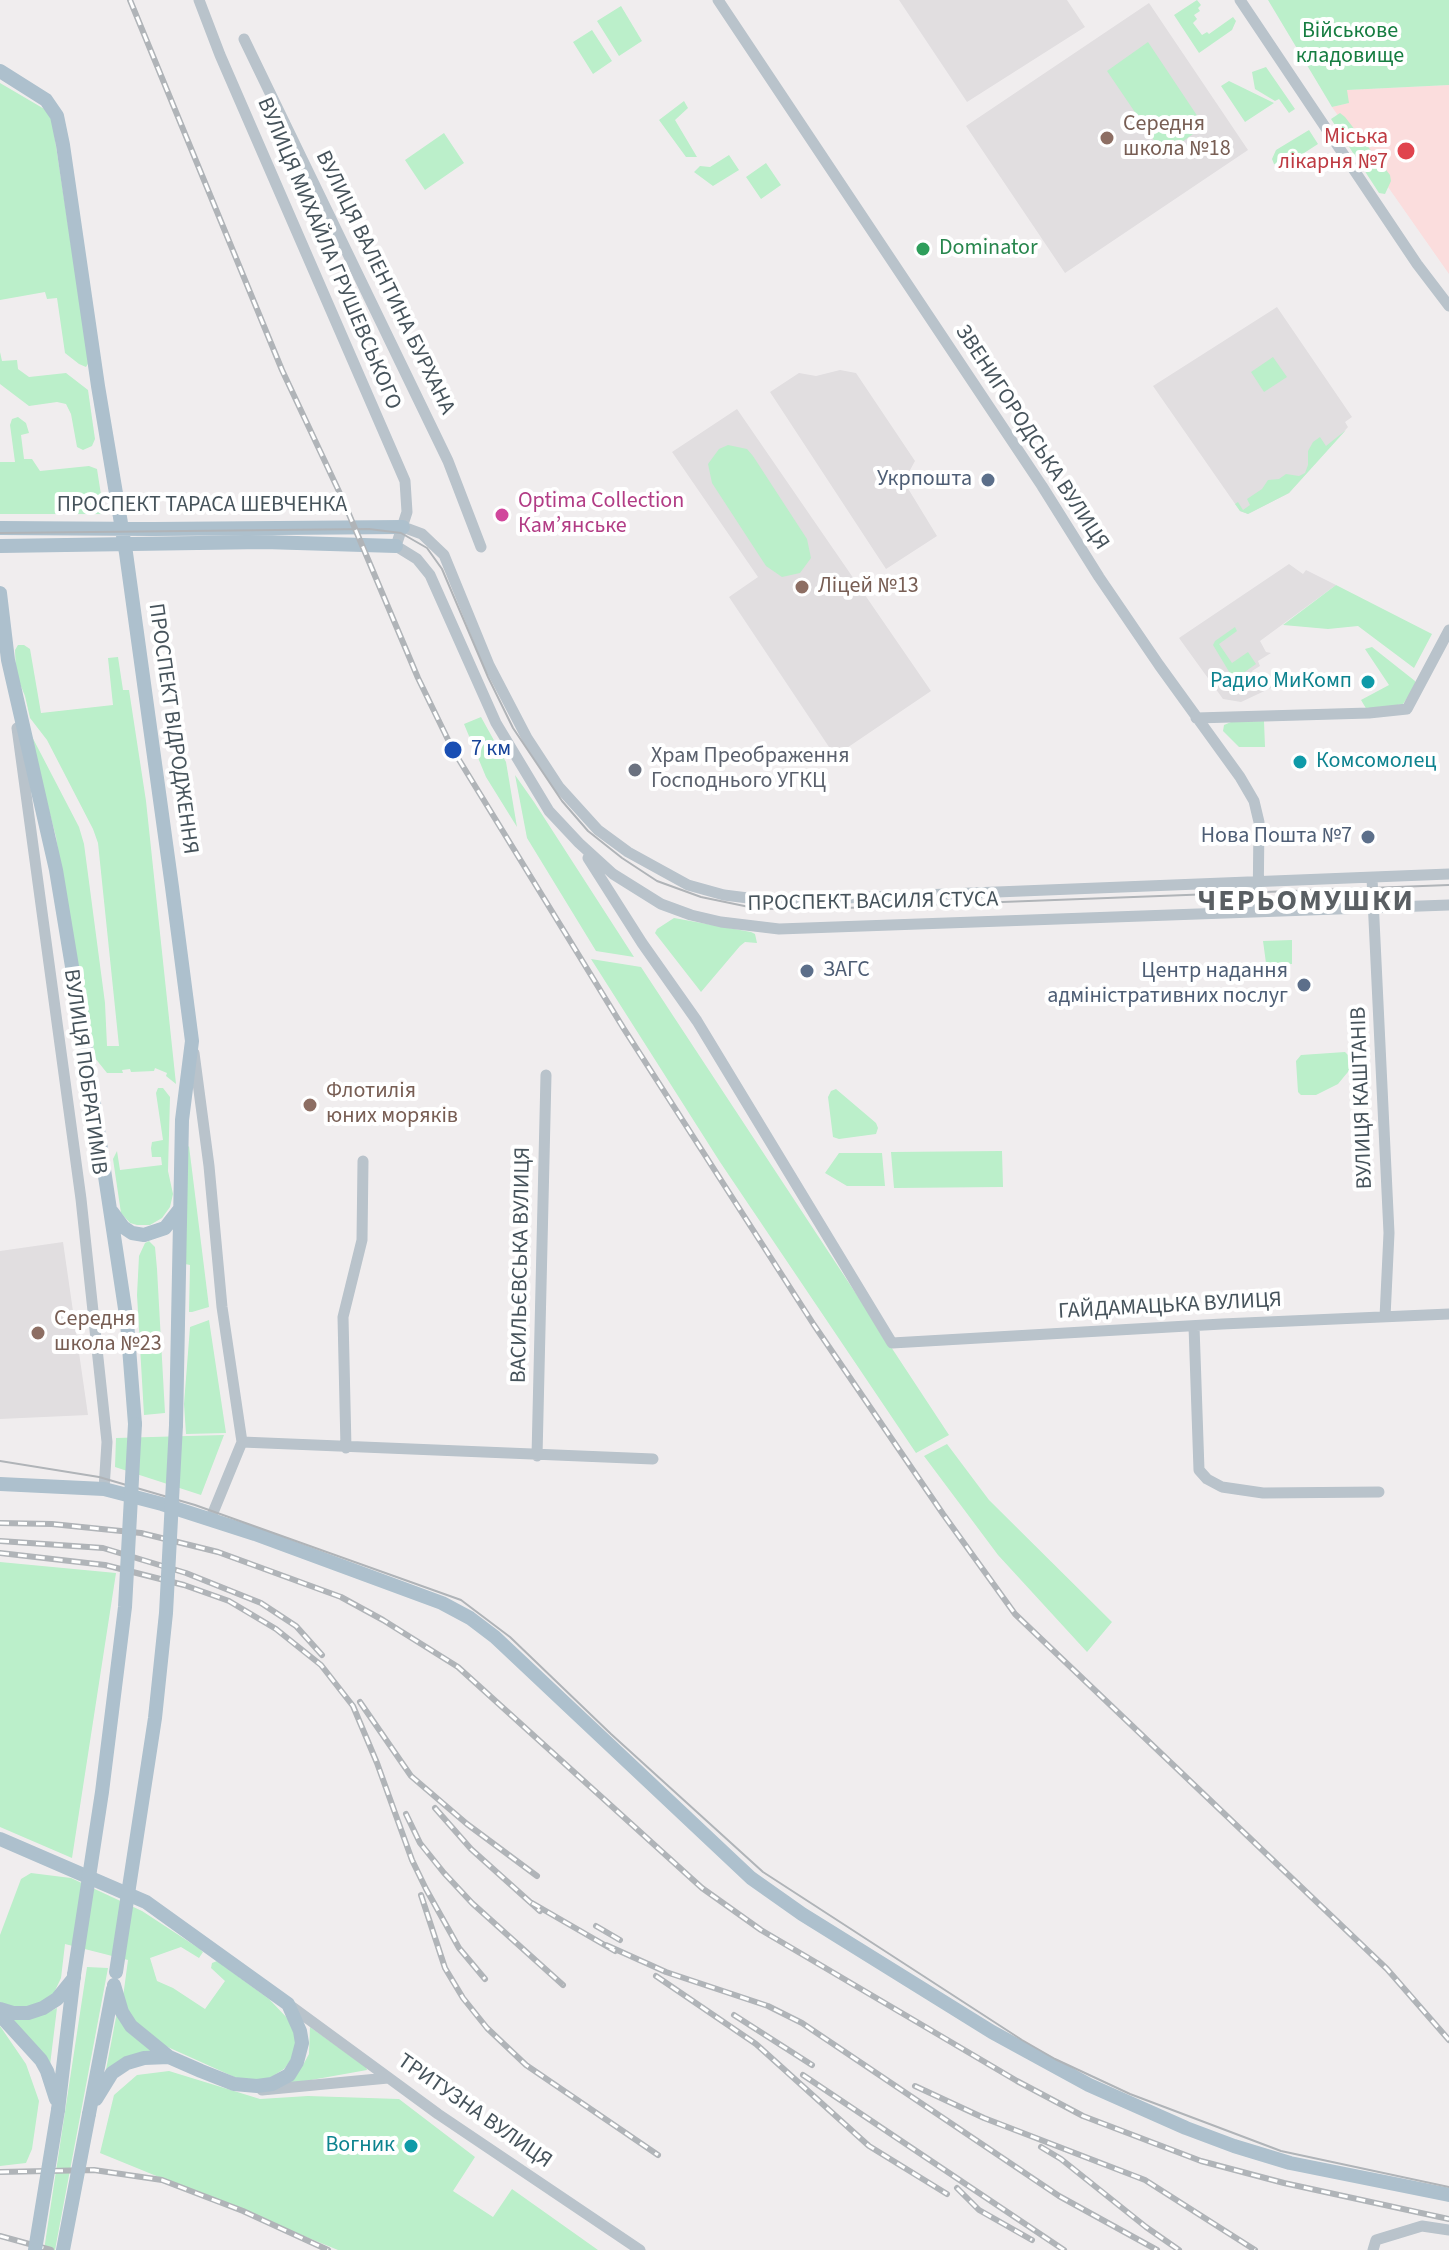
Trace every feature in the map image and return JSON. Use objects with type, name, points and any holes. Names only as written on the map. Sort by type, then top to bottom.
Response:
[{"type":"main road","name":"ПРОСПЕКТ ВІДРОДЖЕННЯ","points":[[0,71],[46,100],[57,116],[124,544],[192,1041],[182,1120],[176,1425],[166,1613],[155,1718],[115,1978],[63,2250]]},
{"type":"main road","name":"ПРОСПЕКТ ТАРАСА ШЕВЧЕНКА","points":[[0,528],[403,527]]},
{"type":"main road","name":"ПРОСПЕКТ ТАРАСА ШЕВЧЕНКА","points":[[0,546],[264,542],[396,546]]},
{"type":"main road","points":[[0,593],[8,660],[56,870],[111,1208],[127,1322],[135,1424],[125,1607],[58,2110],[35,2250]]},
{"type":"main road","points":[[111,1208],[123,1227],[132,1233],[144,1235],[165,1228],[179,1210]]},
{"type":"main road","points":[[0,1486],[104,1489],[162,1504],[404,1588],[470,1618],[495,1637],[751,1878],[802,1914],[1040,2060],[1139,2109],[1234,2146],[1290,2163],[1449,2195]]},
{"type":"main road","points":[[0,1839],[146,1902],[288,2004],[302,2043],[297,2062],[289,2075],[272,2084],[257,2086],[234,2084],[169,2057],[131,2026],[122,2012],[115,1978]]},
{"type":"main road","points":[[0,2012],[28,2013],[43,2008],[57,1999],[74,1976]]},
{"type":"main road","points":[[0,2012],[41,2060],[58,2110]]},
{"type":"main road","points":[[89,2114],[101,2087],[112,2073],[127,2063],[144,2058],[169,2057]]},
{"type":"street","name":"ВУЛИЦЯ МИХАЙЛА ГРУШЕВСЬКОГО","points":[[199,0],[405,481],[407,512],[403,527]]},
{"type":"street","name":"ЗВЕНИГОРОДСЬКА ВУЛИЦЯ","points":[[718,0],[1042,486],[1099,577],[1240,777],[1254,801],[1259,830],[1258,912]]},
{"type":"street","points":[[1240,0],[1417,264],[1449,306]]},
{"type":"street","name":"ВУЛИЦЯ ВАЛЕНТИНА БУРХАНА","points":[[244,39],[448,461],[481,547]]},
{"type":"street","points":[[396,546],[403,527]]},
{"type":"street","name":"ПРОСПЕКТ ВАСИЛЯ СТУСА","points":[[403,527],[422,534],[444,555],[489,665],[527,738],[576,809],[608,837],[644,862],[688,885],[724,895],[774,900],[1449,874]]},
{"type":"street","name":"ПРОСПЕКТ ВАСИЛЯ СТУСА","points":[[396,546],[417,559],[430,575],[496,723],[549,811],[613,874],[661,904],[691,915],[748,926],[794,928],[1449,905]]},
{"type":"street","points":[[1196,718],[1407,709],[1449,630]]},
{"type":"street","name":"ВУЛИЦЯ ПОБРАТИМІВ","points":[[8,660],[81,1199],[107,1442],[104,1489]]},
{"type":"street","name":"ГАЙДАМАЦЬКА ВУЛИЦЯ","points":[[579,843],[642,943],[697,1021],[892,1343],[1449,1314]]},
{"type":"street","name":"ВУЛИЦЯ КАШТАНІВ","points":[[1372,878],[1389,1233],[1385,1317]]},
{"type":"street","points":[[192,1041],[209,1166],[222,1307],[242,1442],[210,1520]]},
{"type":"street","name":"ВАСИЛЬЄВСЬКА ВУЛИЦЯ","points":[[537,1456],[546,1075]]},
{"type":"street","points":[[346,1448],[343,1317],[362,1240],[363,1161]]},
{"type":"street","points":[[1194,1326],[1199,1470],[1207,1479],[1222,1487],[1263,1493],[1379,1492]]},
{"type":"street","points":[[242,1442],[653,1459]]},
{"type":"street","name":"ТРИТУЗНА ВУЛИЦЯ","points":[[288,2004],[389,2078],[640,2250]]},
{"type":"street","points":[[234,2084],[268,2091],[328,2082],[389,2078]]},
{"type":"street","points":[[1373,2250],[1376,2240],[1422,2226],[1449,2230]]},
{"type":"shaded area","points":[[899,0],[1067,0],[1085,27],[967,102]]},
{"type":"shaded area","name":"Середня школа №18","points":[[1149,3],[1248,150],[1065,273],[966,126]]},
{"type":"shaded area","name":"Міська лікарня №7","points":[[1449,85],[1449,274],[1332,107],[1348,103],[1346,90]]},
{"type":"shaded area","points":[[1277,307],[1352,417],[1345,422],[1348,427],[1289,493],[1248,514],[1240,511],[1153,386]]},
{"type":"shaded area","points":[[840,370],[856,373],[915,461],[909,472],[901,477],[937,536],[886,569],[770,392],[799,373],[816,376]]},
{"type":"shaded area","name":"Ліцей №13","points":[[737,409],[931,691],[835,756],[729,597],[758,577],[672,452]]},
{"type":"shaded area","points":[[1289,564],[1303,574],[1306,570],[1336,585],[1260,641],[1266,652],[1271,653],[1258,661],[1260,666],[1252,671],[1259,682],[1267,677],[1273,687],[1241,702],[1223,699],[1179,638]]},
{"type":"shaded area","name":"Середня школа №23","points":[[63,1242],[88,1415],[0,1419],[0,1251]]},
{"type":"green space","points":[[1197,0],[1201,5],[1198,8],[1200,11],[1194,15],[1197,19],[1193,23],[1202,35],[1209,34],[1233,17],[1236,21],[1232,30],[1199,53],[1174,15]]},
{"type":"green space","name":"Військове кладовище","points":[[1268,0],[1449,0],[1449,85],[1347,90],[1349,103],[1332,107]]},
{"type":"green space","points":[[621,6],[642,41],[619,56],[597,21]]},
{"type":"green space","points":[[592,30],[612,61],[593,74],[573,42]]},
{"type":"green space","points":[[1148,42],[1204,126],[1164,155],[1107,71]]},
{"type":"green space","points":[[1266,67],[1295,109],[1289,113],[1279,99],[1275,101],[1255,89],[1252,72]]},
{"type":"green space","points":[[1229,81],[1274,103],[1245,122],[1221,86]]},
{"type":"green space","points":[[0,83],[46,110],[52,120],[89,362],[86,367],[65,353],[57,298],[47,299],[45,292],[0,300]]},
{"type":"green space","points":[[684,101],[688,108],[675,120],[697,157],[686,157],[659,120]]},
{"type":"green space","points":[[1340,113],[1390,175],[1391,181],[1385,194],[1379,193],[1331,119]]},
{"type":"green space","points":[[1309,130],[1318,144],[1284,166],[1274,164],[1272,159],[1276,150]]},
{"type":"green space","points":[[444,133],[464,163],[425,190],[405,160]]},
{"type":"green space","points":[[729,155],[739,170],[713,186],[694,172],[700,166],[710,167]]},
{"type":"green space","points":[[766,163],[781,185],[761,199],[746,177]]},
{"type":"green space","points":[[0,352],[2,361],[17,360],[18,369],[29,377],[66,373],[88,390],[95,439],[92,446],[83,450],[77,447],[66,404],[57,402],[29,406],[0,384]]},
{"type":"green space","points":[[1273,357],[1287,377],[1264,392],[1251,372]]},
{"type":"green space","points":[[18,417],[26,423],[29,433],[21,435],[24,459],[32,459],[40,471],[89,466],[97,469],[104,514],[0,514],[0,462],[15,462],[10,425],[12,419]]},
{"type":"green space","points":[[1346,430],[1289,493],[1248,514],[1240,511],[1235,504],[1238,502],[1243,510],[1250,505],[1247,499],[1262,489],[1268,480],[1279,479],[1286,474],[1299,476],[1305,473],[1308,451],[1313,442],[1320,437],[1326,446]]},
{"type":"green space","points":[[728,445],[747,449],[753,456],[807,539],[811,558],[800,573],[782,577],[766,566],[712,483],[708,464],[719,449]]},
{"type":"green space","points":[[1336,585],[1432,634],[1414,668],[1358,626],[1328,629],[1283,625]]},
{"type":"green space","points":[[1235,627],[1237,631],[1219,644],[1232,663],[1248,652],[1256,664],[1239,676],[1231,675],[1213,645]]},
{"type":"green space","points":[[18,645],[30,649],[41,713],[113,705],[108,658],[118,657],[123,690],[129,690],[146,801],[176,1084],[166,1076],[167,1073],[155,1068],[154,1071],[131,1072],[130,1069],[122,1070],[123,1073],[107,1073],[95,1058],[82,975],[74,957],[56,837],[27,727],[79,827],[84,844],[105,1003],[107,1046],[119,1046],[98,843],[47,740],[30,718],[16,674],[15,650]]},
{"type":"green space","points":[[1372,647],[1415,681],[1416,685],[1403,704],[1367,710],[1361,700],[1389,685],[1365,649]]},
{"type":"green space","points":[[481,717],[506,762],[517,827],[486,777],[464,724]]},
{"type":"green space","points":[[1264,721],[1265,747],[1239,747],[1223,731],[1224,725],[1231,722]]},
{"type":"green space","points":[[515,775],[634,957],[596,951],[527,838]]},
{"type":"green space","points":[[674,918],[751,932],[755,934],[757,943],[745,942],[740,946],[701,992],[655,933]]},
{"type":"green space","points":[[1292,940],[1292,964],[1266,963],[1263,941]]},
{"type":"green space","points":[[591,959],[641,967],[949,1435],[916,1453],[720,1162]]},
{"type":"green space","points":[[1345,1052],[1351,1058],[1352,1067],[1338,1084],[1316,1095],[1301,1095],[1298,1092],[1296,1061],[1301,1055]]},
{"type":"green space","points":[[158,1088],[163,1088],[170,1097],[168,1171],[173,1194],[170,1207],[162,1218],[150,1225],[137,1225],[130,1223],[121,1213],[113,1159],[117,1151],[120,1170],[162,1165],[161,1157],[152,1157],[151,1148],[152,1142],[163,1140],[156,1093]]},
{"type":"green space","points":[[836,1089],[876,1123],[876,1134],[839,1139],[833,1137],[828,1097]]},
{"type":"green space","points":[[189,1146],[209,1307],[192,1312],[189,1312],[190,1265],[185,1264]]},
{"type":"green space","points":[[1002,1151],[1003,1187],[894,1188],[891,1152]]},
{"type":"green space","points":[[839,1153],[882,1153],[885,1186],[847,1186],[825,1173]]},
{"type":"green space","points":[[149,1241],[155,1247],[165,1413],[144,1415],[137,1295],[139,1256]]},
{"type":"green space","points":[[209,1320],[226,1433],[186,1434],[184,1404],[190,1327]]},
{"type":"green space","points":[[224,1435],[201,1495],[115,1467],[116,1438]]},
{"type":"green space","points":[[947,1444],[989,1500],[1112,1622],[1087,1652],[998,1555],[924,1456]]},
{"type":"green space","points":[[0,1562],[116,1573],[72,1858],[0,1827]]},
{"type":"green space","points":[[31,1873],[71,1878],[142,1911],[200,1949],[203,1952],[199,1958],[181,1947],[150,1958],[157,1981],[205,2009],[225,1981],[211,1968],[212,1963],[217,1961],[269,1999],[290,2021],[297,2040],[291,2060],[284,2069],[268,2079],[241,2080],[161,2044],[136,2025],[127,2010],[123,1997],[128,1960],[65,1944],[61,1978],[53,1995],[29,2008],[16,2008],[0,2002],[0,1935],[21,1879]]},
{"type":"green space","points":[[87,1967],[108,1968],[55,2250],[44,2250]]},
{"type":"green space","points":[[57,2008],[50,2065],[13,2020],[43,2015]]},
{"type":"green space","points":[[117,2012],[130,2034],[157,2053],[105,2075]]},
{"type":"green space","points":[[0,2026],[26,2064],[39,2101],[32,2149],[26,2163],[0,2166]]},
{"type":"green space","points":[[310,2027],[367,2070],[283,2085],[303,2065],[309,2054]]},
{"type":"green space","points":[[169,2071],[260,2099],[308,2096],[399,2099],[475,2157],[453,2191],[493,2217],[512,2189],[598,2250],[338,2250],[100,2153],[114,2095],[137,2075]]},
{"type":"tram line","points":[[0,533],[369,529],[401,533],[427,548],[442,569],[513,728],[562,801],[588,831],[622,858],[657,881],[701,897],[754,908],[792,910],[1449,885]]},
{"type":"tram line","points":[[0,1461],[99,1477],[195,1505],[461,1600],[510,1637],[763,1872],[1022,2040],[1130,2094],[1281,2151],[1449,2187]]},
{"type":"railway","points":[[130,0],[282,370],[453,750],[624,1029],[814,1325],[1015,1614],[1387,1969],[1449,2040]]},
{"type":"railway","points":[[0,1523],[52,1524],[141,1533],[218,1552],[341,1597],[458,1667],[702,1888],[761,1930],[1017,2081],[1083,2116],[1201,2161],[1284,2183],[1449,2219]]},
{"type":"railway","points":[[0,1541],[103,1548],[186,1573],[261,1603],[296,1626],[322,1655]]},
{"type":"railway","points":[[0,1553],[105,1565],[184,1585],[229,1601],[276,1629],[321,1665],[353,1706],[426,1889],[459,1948],[485,1979]]},
{"type":"railway","points":[[360,1702],[411,1776],[467,1824],[537,1876]]},
{"type":"railway","points":[[435,1808],[471,1849],[540,1911]]},
{"type":"railway","points":[[406,1814],[420,1843],[444,1873],[472,1903],[563,1985]]},
{"type":"railway","points":[[421,1895],[445,1968],[463,1998],[487,2028],[526,2065],[658,2155]]},
{"type":"railway","points":[[532,1903],[615,1951]]},
{"type":"railway","points":[[596,1926],[620,1940]]},
{"type":"railway","points":[[606,1945],[666,1972],[768,2006],[802,2023],[1059,2196],[1157,2250]]},
{"type":"railway","points":[[656,1976],[756,2044],[869,2146],[947,2194]]},
{"type":"railway","points":[[734,2015],[812,2065]]},
{"type":"railway","points":[[803,2075],[1064,2250]]},
{"type":"railway","points":[[915,2086],[984,2118],[1145,2180],[1255,2250]]},
{"type":"railway","points":[[1041,2147],[1179,2250]]},
{"type":"railway","points":[[0,2172],[94,2170],[162,2180],[243,2211],[328,2250]]},
{"type":"railway","points":[[957,2188],[979,2210],[1032,2240]]},
{"type":"railway","points":[[0,2236],[51,2250]]},
{"type":"place","name":"Середня школа №18","points":[[1107,138]]},
{"type":"place","name":"Міська лікарня №7","points":[[1406,151]]},
{"type":"place","name":"Dominator","points":[[923,249]]},
{"type":"place","name":"Укрпошта","points":[[988,480]]},
{"type":"place","name":"Optima Collection Кам’янське","points":[[502,515]]},
{"type":"place","name":"Ліцей №13","points":[[802,587]]},
{"type":"place","name":"Радио МиКомп","points":[[1368,682]]},
{"type":"place","name":"7 км","points":[[453,750]]},
{"type":"place","name":"Комсомолец","points":[[1300,762]]},
{"type":"place","name":"Храм Преображення Господнього УГКЦ","points":[[635,770]]},
{"type":"place","name":"Нова Пошта №7","points":[[1368,837]]},
{"type":"place","name":"ЗАГС","points":[[807,971]]},
{"type":"place","name":"Центр надання адміністративних послуг","points":[[1304,985]]},
{"type":"place","name":"Флотилія юних моряків","points":[[310,1105]]},
{"type":"place","name":"Середня школа №23","points":[[38,1333]]},
{"type":"place","name":"Вогник","points":[[411,2146]]},
{"type":"district","name":"ЧЕРЬОМУШКИ","points":[[1306,903]]}]
